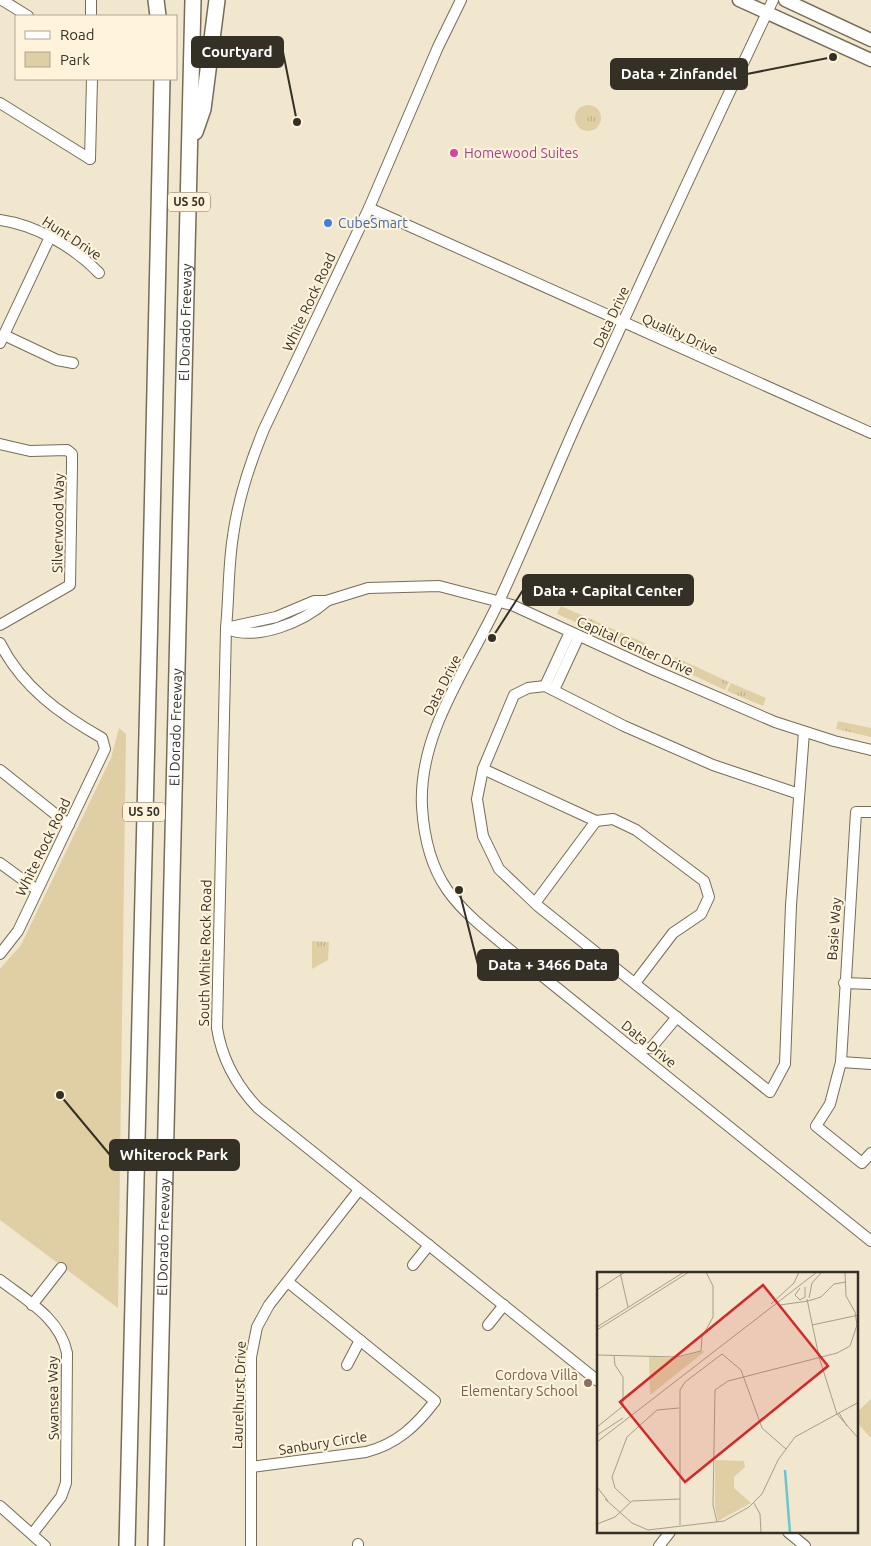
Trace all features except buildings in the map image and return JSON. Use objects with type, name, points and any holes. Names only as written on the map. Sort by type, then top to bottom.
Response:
[{"type":"highway","points":[[156,0],[158,15]]},
{"type":"highway","points":[[163,0],[163,15]]},
{"type":"highway","name":"El Dorado Freeway","points":[[156,1546],[193,0]]},
{"type":"highway","points":[[190,143],[204,109],[217,0]]},
{"type":"highway","name":"El Dorado Freeway","points":[[127,1546],[162,80]]},
{"type":"main road","points":[[739,0],[871,60]]},
{"type":"main road","points":[[785,0],[871,40]]},
{"type":"street","points":[[2,0],[26,15]]},
{"type":"street","points":[[91,0],[91,15]]},
{"type":"street","name":"White Rock Road","points":[[226,628],[233,536],[251,461],[369,208],[438,47],[461,0]]},
{"type":"street","name":"Data Drive","points":[[773,0],[579,418],[499,601],[438,723],[425,765],[422,805],[432,862],[458,906],[870,1239]]},
{"type":"street","points":[[0,103],[90,159],[92,80]]},
{"type":"street","name":"Quality Drive","points":[[369,208],[623,324],[871,433]]},
{"type":"street","name":"Hunt Drive","points":[[0,220],[21,224],[50,237],[89,262],[99,273]]},
{"type":"street","points":[[50,237],[2,339],[57,360],[73,363]]},
{"type":"street","name":"Silverwood Way","points":[[0,444],[30,451],[67,450],[72,454],[72,466],[70,585],[0,625]]},
{"type":"street","name":"Capital Center Drive","points":[[226,628],[276,618],[314,601],[327,601],[368,588],[421,585],[448,588],[499,601],[663,674],[804,732],[871,750]]},
{"type":"street","name":"South White Rock Road","points":[[226,628],[216,1014],[218,1038],[227,1065],[244,1093],[271,1119],[597,1380]]},
{"type":"street","points":[[549,688],[575,634]]},
{"type":"street","name":"White Rock Road","points":[[0,642],[14,666],[34,689],[56,710],[102,738],[105,750],[18,931],[0,954]]},
{"type":"street","points":[[799,794],[713,765],[624,726],[549,688],[528,688],[514,695],[483,769],[477,798],[483,836],[499,869],[535,903],[770,1092],[785,1064],[804,732]]},
{"type":"street","points":[[483,769],[596,821],[613,819],[636,830],[704,881],[708,897],[701,914],[673,934],[635,983]]},
{"type":"street","points":[[0,770],[69,824]]},
{"type":"street","name":"Basie Way","points":[[871,812],[856,812],[844,983],[841,1062],[830,1104],[816,1126],[862,1163],[871,1153]]},
{"type":"street","points":[[535,903],[596,821]]},
{"type":"street","points":[[0,863],[37,890]]},
{"type":"street","points":[[844,983],[871,984]]},
{"type":"street","points":[[634,1049],[651,1048],[677,1017]]},
{"type":"street","points":[[841,1062],[871,1064]]},
{"type":"street","name":"Laurelhurst Drive","points":[[251,1546],[252,1348],[257,1327],[264,1313],[359,1190]]},
{"type":"street","points":[[413,1265],[429,1245]]},
{"type":"street","points":[[32,1304],[61,1268]]},
{"type":"street","name":"Swansea Way","points":[[0,1280],[47,1317],[60,1333],[65,1346],[68,1364],[66,1483],[61,1498],[33,1533]]},
{"type":"street","name":"Sanbury Circle","points":[[251,1467],[374,1450],[398,1439],[418,1422],[435,1400],[288,1282]]},
{"type":"street","points":[[488,1325],[504,1305]]},
{"type":"street","points":[[347,1365],[360,1340]]},
{"type":"street","points":[[0,1506],[33,1533],[45,1546]]},
{"type":"street","points":[[661,1545],[669,1534]]},
{"type":"street","points":[[790,1534],[805,1546]]},
{"type":"green space","points":[[588,105],[597,109],[601,118],[597,127],[588,131],[579,127],[575,118],[579,109]]},
{"type":"green space","points":[[561,606],[647,644],[643,652],[557,614]]},
{"type":"green space","points":[[675,657],[729,682],[725,690],[671,665]]},
{"type":"green space","points":[[731,683],[766,698],[763,706],[727,691]]},
{"type":"green space","points":[[838,721],[871,728],[871,737],[836,729]]},
{"type":"green space","points":[[119,728],[126,734],[118,1308],[0,1220],[0,969],[21,945],[111,758]]},
{"type":"green space","points":[[312,941],[329,942],[328,960],[312,969]]},
{"type":"green space","points":[[871,1399],[871,1438],[858,1424],[858,1411]]},
{"type":"place","name":"Data + Zinfandel","points":[[833,57]]},
{"type":"place","name":"Courtyard","points":[[297,122]]},
{"type":"place","name":"Homewood Suites","points":[[454,153]]},
{"type":"place","name":"CubeSmart","points":[[328,223]]},
{"type":"place","name":"Data + Capital Center","points":[[492,638]]},
{"type":"place","name":"Data + 3466 Data","points":[[459,890]]},
{"type":"place","name":"Whiterock Park","points":[[60,1095]]},
{"type":"place","name":"Cordova Villa Elementary School","points":[[588,1383]]}]
